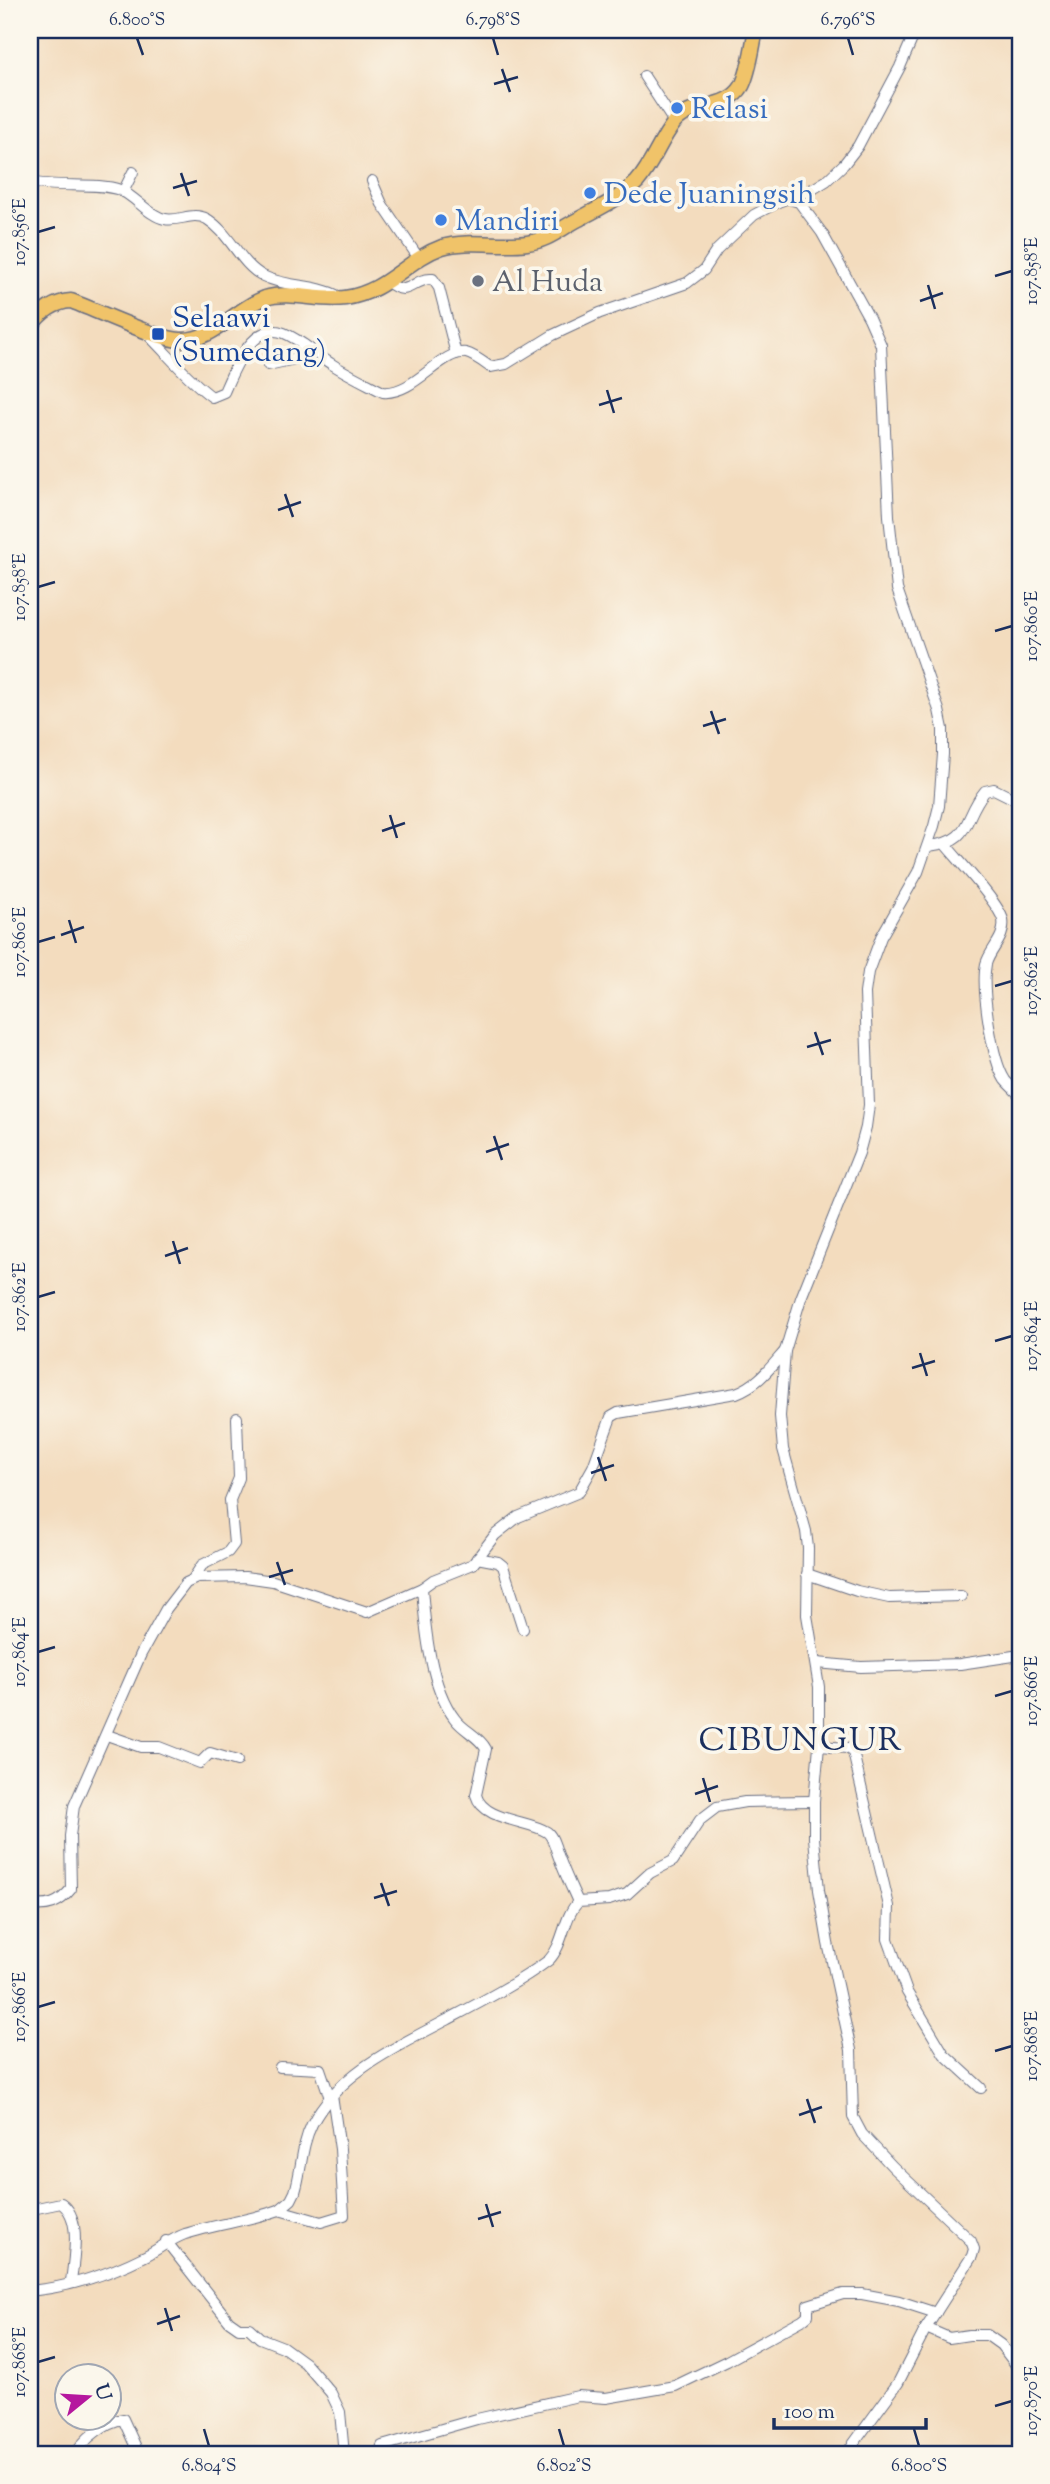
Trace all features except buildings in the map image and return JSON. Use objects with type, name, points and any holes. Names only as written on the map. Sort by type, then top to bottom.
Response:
[{"type":"main road","points":[[30,327],[36,319],[58,303],[71,301],[181,340],[195,338],[207,334],[248,306],[267,298],[287,296],[344,299],[363,294],[388,282],[431,253],[452,245],[529,243],[556,234],[575,220],[603,206],[636,182],[650,165],[674,122],[689,113],[729,99],[736,93],[745,78],[756,30]]},
{"type":"street","points":[[141,328],[212,397],[225,392],[238,359],[251,344],[264,334],[278,331],[332,365],[388,393],[404,388],[456,354],[471,355],[490,367],[498,366],[553,335],[600,313],[687,283],[704,270],[718,250],[754,215],[826,181],[852,155],[890,87],[916,30]]},
{"type":"street","points":[[644,76],[674,122]]},
{"type":"street","points":[[124,192],[133,172]]},
{"type":"street","points":[[372,181],[382,204],[420,260]]},
{"type":"street","points":[[30,182],[124,192],[164,219],[194,215],[209,221],[233,243],[256,271],[265,277],[321,288],[344,299]]},
{"type":"street","points":[[790,199],[799,202],[821,233],[869,318],[881,345],[889,516],[897,589],[943,729],[939,806],[929,846],[918,872],[881,937],[868,972],[865,993],[870,1094],[866,1127],[859,1153],[801,1298],[785,1351],[780,1416],[783,1449],[806,1531],[807,1615],[819,1687],[814,1838],[819,1890],[851,2050],[853,2117],[862,2134],[893,2167],[955,2223],[974,2245],[972,2256],[926,2328],[898,2383],[846,2454]]},
{"type":"street","points":[[388,282],[401,290],[423,279],[433,279],[439,288],[456,354]]},
{"type":"street","points":[[268,365],[295,359],[303,345]]},
{"type":"street","points":[[929,846],[945,844],[962,832],[985,791],[994,789],[1020,802]]},
{"type":"street","points":[[945,844],[1002,917],[1003,930],[986,966],[987,998],[997,1062],[1004,1079],[1020,1095]]},
{"type":"street","points":[[193,1579],[245,1577],[273,1581],[368,1612],[422,1588],[433,1580],[467,1568],[495,1535],[519,1517],[579,1492],[589,1475],[611,1417],[618,1413],[747,1389],[763,1377],[785,1351]]},
{"type":"street","points":[[30,1905],[44,1907],[56,1903],[72,1887],[69,1836],[74,1806],[141,1654],[166,1609],[186,1583],[193,1579],[202,1565],[228,1552],[234,1544],[230,1500],[239,1480],[237,1418]]},
{"type":"street","points":[[477,1558],[498,1562],[503,1566],[523,1629]]},
{"type":"street","points":[[807,1574],[857,1591],[889,1598],[961,1596]]},
{"type":"street","points":[[422,1588],[428,1647],[437,1681],[453,1717],[486,1749],[477,1800],[505,1818],[551,1835],[578,1902]]},
{"type":"street","points":[[817,1663],[861,1667],[960,1664],[1020,1655]]},
{"type":"street","points":[[107,1735],[141,1747],[159,1747],[200,1763],[210,1754],[237,1761]]},
{"type":"street","points":[[819,1746],[847,1748],[853,1752],[889,1906],[888,1939],[907,1992],[944,2054],[981,2088]]},
{"type":"street","points":[[279,2210],[293,2196],[307,2135],[321,2108],[331,2096],[347,2081],[394,2048],[453,2017],[549,1960],[557,1950],[573,1908],[578,1902],[627,1894],[650,1872],[673,1861],[700,1820],[717,1807],[746,1802],[814,1801]]},
{"type":"street","points":[[30,2291],[50,2289],[123,2267],[148,2255],[166,2241],[279,2210],[321,2222],[345,2214],[340,2149],[331,2096],[323,2072],[320,2069],[280,2067]]},
{"type":"street","points":[[37,2208],[59,2203],[66,2207],[74,2231],[71,2283]]},
{"type":"street","points":[[166,2241],[229,2321],[239,2328],[249,2328],[260,2337],[283,2347],[305,2363],[325,2384],[336,2400],[340,2412],[344,2454]]},
{"type":"street","points":[[380,2454],[382,2446],[477,2419],[578,2396],[606,2398],[675,2386],[802,2320],[808,2315],[808,2305],[843,2294],[876,2296],[936,2313]]},
{"type":"street","points":[[926,2328],[949,2338],[969,2334],[986,2335],[1001,2345],[1020,2370]]},
{"type":"street","points":[[77,2454],[80,2447],[97,2431],[123,2419],[139,2454]]},
{"type":"place","name":"Relasi","points":[[677,108]]},
{"type":"place","name":"Dede Juaningsih","points":[[590,193]]},
{"type":"place","name":"Mandiri","points":[[441,220]]},
{"type":"place","name":"Al Huda","points":[[478,281]]},
{"type":"place","name":"Selaawi (Sumedang)","points":[[158,334]]},
{"type":"district","name":"CIBUNGUR","points":[[801,1738]]}]
